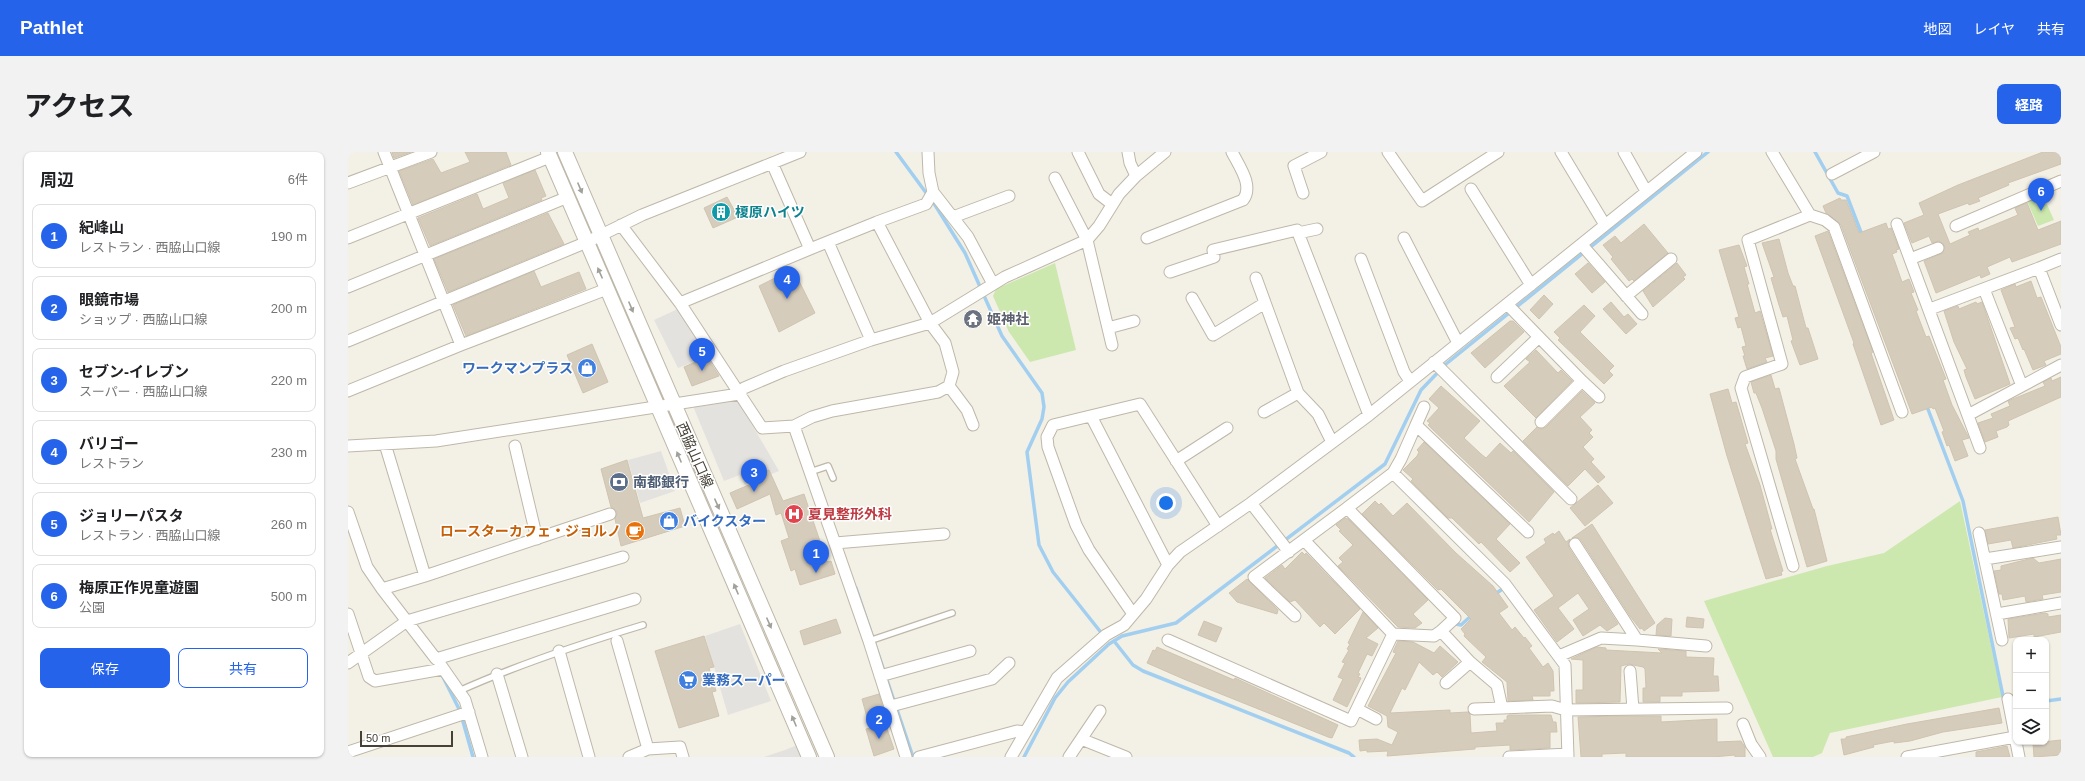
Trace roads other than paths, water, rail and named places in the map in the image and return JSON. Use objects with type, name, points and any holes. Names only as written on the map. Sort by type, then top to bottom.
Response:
[{"type":"street","points":[[384,152],[424,256],[461,345]]},
{"type":"street","points":[[348,183],[432,152]]},
{"type":"street","name":"西脇山口線","points":[[565,152],[600,236],[827,757]]},
{"type":"street","points":[[348,341],[600,236],[642,215],[800,152]]},
{"type":"street","points":[[680,303],[877,222],[926,204],[931,195],[928,152]]},
{"type":"street","points":[[1078,152],[1099,194],[1112,204]]},
{"type":"street","points":[[1128,152],[1130,164],[1136,176]]},
{"type":"street","points":[[348,446],[436,441],[739,394],[744,388],[784,371],[871,340],[930,323],[985,288],[1087,240],[1099,226],[1119,194],[1136,176],[1165,152]]},
{"type":"street","points":[[1147,238],[1244,200],[1248,194],[1248,187],[1232,152]]},
{"type":"street","points":[[1303,193],[1294,166],[1321,152]]},
{"type":"street","points":[[1388,152],[1422,201],[1498,152]]},
{"type":"street","points":[[1561,152],[1606,225]]},
{"type":"street","points":[[1624,152],[1646,191]]},
{"type":"street","points":[[1012,757],[1056,678],[1104,637],[1124,625],[1146,599],[1168,565],[1180,552],[1251,503],[1368,415],[1582,245],[1646,191],[1696,152]]},
{"type":"street","points":[[1772,152],[1810,215]]},
{"type":"street","points":[[1832,174],[1857,156],[1874,152]]},
{"type":"street","points":[[348,238],[549,154]]},
{"type":"street","name":"西脇山口線","points":[[549,154],[809,757]]},
{"type":"street","points":[[772,163],[810,249]]},
{"type":"street","points":[[1054,178],[1087,240],[1112,345]]},
{"type":"street","points":[[1956,226],[2061,181]]},
{"type":"street","points":[[1471,189],[1531,285]]},
{"type":"street","points":[[931,195],[953,217],[968,237],[985,288]]},
{"type":"street","points":[[953,217],[1010,196]]},
{"type":"street","points":[[348,287],[568,198]]},
{"type":"street","points":[[1793,566],[1741,388],[1745,377],[1782,364],[1748,240],[1810,215],[1825,220],[1834,227],[1902,412]]},
{"type":"street","points":[[621,225],[680,303],[762,428],[794,426],[812,417],[832,411],[938,392],[949,386],[953,372],[945,343],[930,323],[877,222]]},
{"type":"street","points":[[1897,224],[1980,448]]},
{"type":"street","points":[[1298,233],[1317,228]]},
{"type":"street","points":[[1170,272],[1214,256],[1213,250],[1297,230],[1368,415]]},
{"type":"street","points":[[1404,238],[1458,343]]},
{"type":"street","points":[[828,242],[871,340]]},
{"type":"street","points":[[1582,245],[1642,314]]},
{"type":"street","points":[[1910,259],[1938,248]]},
{"type":"street","points":[[1360,259],[1404,372],[1410,381]]},
{"type":"street","points":[[1626,296],[1671,259]]},
{"type":"street","points":[[1930,310],[2061,259]]},
{"type":"street","points":[[2039,268],[2061,325]]},
{"type":"street","points":[[1256,278],[1298,393],[1318,414],[1332,442]]},
{"type":"street","points":[[348,391],[461,345],[607,289]]},
{"type":"street","points":[[1984,289],[2022,386]]},
{"type":"street","points":[[1192,298],[1213,334],[1265,303]]},
{"type":"street","points":[[1507,304],[1599,397]]},
{"type":"street","points":[[1108,328],[1134,321]]},
{"type":"street","points":[[1497,377],[1539,337]]},
{"type":"street","points":[[1434,362],[1571,499]]},
{"type":"street","points":[[1968,415],[2061,366]]},
{"type":"street","points":[[1541,422],[1582,381]]},
{"type":"street","points":[[949,386],[967,410],[973,425]]},
{"type":"street","points":[[1264,412],[1298,393]]},
{"type":"street","points":[[1133,614],[1088,550],[1076,525],[1048,447],[1048,437],[1053,425],[1140,404],[1218,526]]},
{"type":"street","points":[[1295,616],[1254,577],[1393,473],[1424,407]]},
{"type":"street","points":[[1091,416],[1168,565]]},
{"type":"street","points":[[1416,425],[1528,532]]},
{"type":"street","points":[[794,426],[814,470],[885,674],[895,705],[906,757]]},
{"type":"street","points":[[1176,461],[1227,428]]},
{"type":"street","points":[[385,444],[425,576]]},
{"type":"street","points":[[515,446],[537,539]]},
{"type":"street","points":[[1393,473],[1505,584],[1565,665],[1568,756],[1509,757]]},
{"type":"street","points":[[1251,503],[1288,552]]},
{"type":"street","points":[[1304,540],[1392,634],[1434,636],[1442,631],[1455,618],[1347,508]]},
{"type":"street","points":[[348,512],[367,567],[459,691],[470,712],[482,757]]},
{"type":"street","points":[[382,589],[610,514]]},
{"type":"street","points":[[1979,532],[2002,640]]},
{"type":"street","points":[[839,542],[944,534]]},
{"type":"street","points":[[1575,544],[1637,640]]},
{"type":"street","points":[[1984,559],[2061,546]]},
{"type":"street","points":[[348,663],[407,621],[623,556]]},
{"type":"street","points":[[436,659],[635,599]]},
{"type":"street","points":[[1997,614],[2061,603]]},
{"type":"street","points":[[348,614],[369,677],[375,681],[444,669]]},
{"type":"street","points":[[1442,631],[1470,662],[1497,685],[1502,708]]},
{"type":"street","points":[[1168,640],[1351,721],[1392,634]]},
{"type":"street","points":[[1559,656],[1601,638],[1706,646]]},
{"type":"street","points":[[618,641],[648,749]]},
{"type":"street","points":[[559,651],[589,757]]},
{"type":"street","points":[[885,674],[970,651]]},
{"type":"street","points":[[1446,682],[1470,662]]},
{"type":"street","points":[[895,705],[992,678],[1009,663]]},
{"type":"street","points":[[1630,671],[1633,709]]},
{"type":"street","points":[[497,674],[522,757]]},
{"type":"street","points":[[2008,699],[2013,725]]},
{"type":"street","points":[[1474,709],[1552,706],[1566,710],[1727,708]]},
{"type":"street","points":[[1357,709],[1376,719]]},
{"type":"street","points":[[1069,757],[1100,711]]},
{"type":"street","points":[[348,752],[470,712]]},
{"type":"street","points":[[1743,724],[1751,744],[1760,757]]},
{"type":"street","points":[[919,757],[949,753],[1017,732],[1025,732]]},
{"type":"street","points":[[1081,739],[1126,757]]},
{"type":"street","points":[[1907,757],[2013,740]]},
{"type":"street","points":[[2017,745],[2019,757]]},
{"type":"street","points":[[629,757],[648,749],[680,747],[684,757]]},
{"type":"lane","points":[[814,470],[828,466],[833,478]]},
{"type":"lane","points":[[873,640],[952,613]]},
{"type":"lane","points":[[459,691],[497,674],[559,651],[643,625]]},
{"type":"waterway","points":[[896,152],[935,205],[965,253],[1002,336],[1042,393],[1044,407],[1042,419],[1027,452],[1039,545],[1053,572],[1103,635]]},
{"type":"waterway","points":[[1024,757],[1055,698],[1068,682],[1109,644],[1122,636],[1176,623],[1385,464],[1421,390],[1446,364],[1708,152]]},
{"type":"waterway","points":[[1815,152],[1838,193],[1847,196],[1862,235]]},
{"type":"waterway","points":[[1926,404],[1963,501],[2004,701]]},
{"type":"waterway","points":[[856,588],[913,757]]},
{"type":"waterway","points":[[1494,595],[1501,590]]},
{"type":"waterway","points":[[1456,624],[1461,625],[1472,615]]},
{"type":"waterway","points":[[1114,641],[1133,665],[1143,671],[1349,753],[1354,757]]},
{"type":"waterway","points":[[442,675],[460,711],[473,757]]},
{"type":"waterway","points":[[2049,701],[2061,699]]},
{"type":"place","name":"梅原正作児童遊園","points":[[2041,211]]},
{"type":"place","name":"榎原ハイツ","points":[[721,212]]},
{"type":"place","name":"バリゴー","points":[[787,299]]},
{"type":"place","name":"姫神社","points":[[973,319]]},
{"type":"place","name":"ワークマンプラス","points":[[587,368]]},
{"type":"place","name":"ジョリーパスタ","points":[[702,371]]},
{"type":"place","name":"南都銀行","points":[[619,482]]},
{"type":"place","name":"セブン-イレブン","points":[[754,492]]},
{"type":"place","name":"夏見整形外科","points":[[794,514]]},
{"type":"place","name":"バイクスター","points":[[669,521]]},
{"type":"place","name":"ロースターカフェ・ジョルノ","points":[[635,531]]},
{"type":"place","name":"紀峰山","points":[[816,573]]},
{"type":"place","name":"業務スーパー","points":[[688,680]]},
{"type":"place","name":"眼鏡市場","points":[[879,739]]}]
